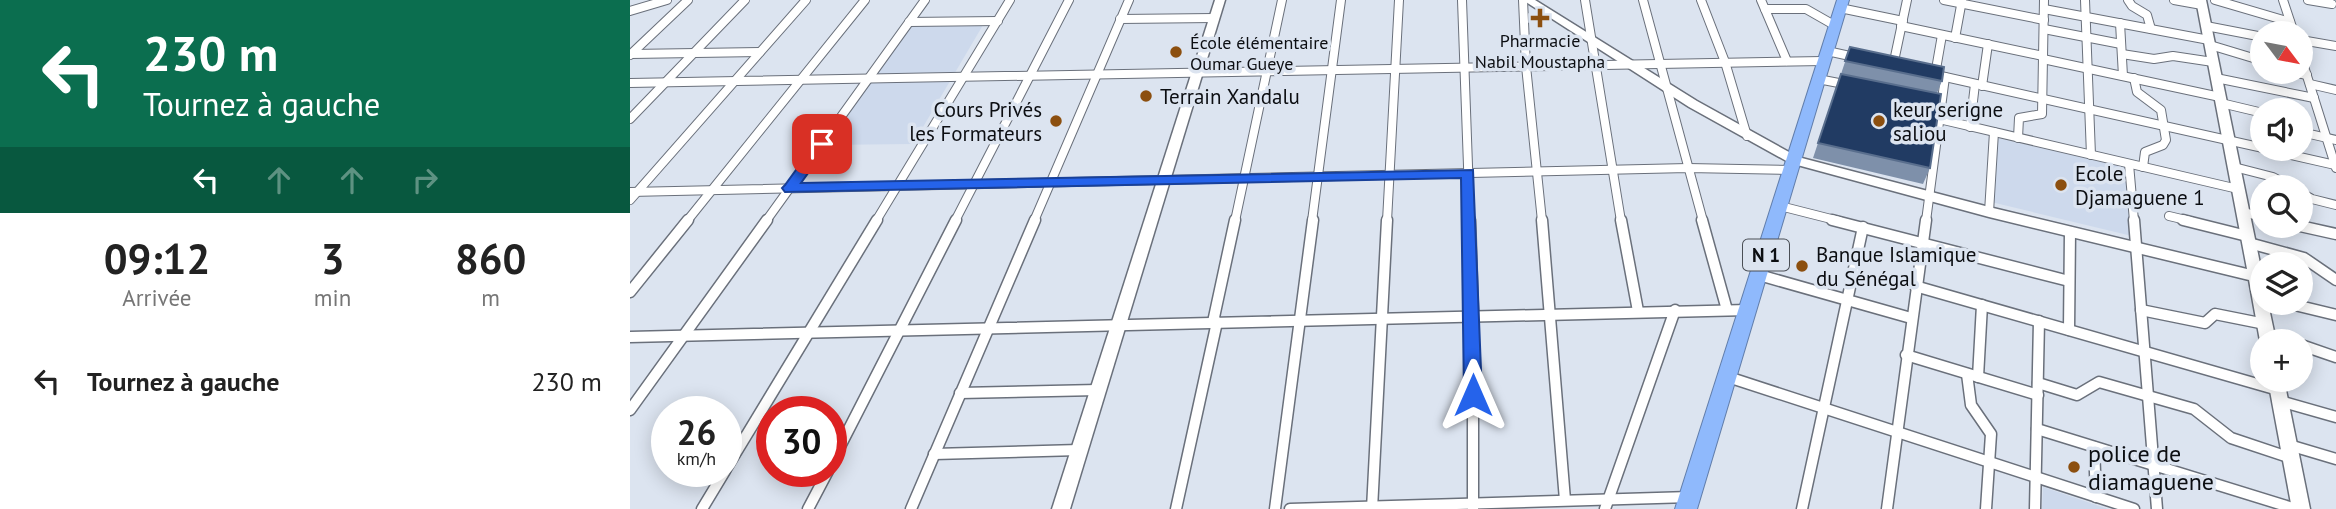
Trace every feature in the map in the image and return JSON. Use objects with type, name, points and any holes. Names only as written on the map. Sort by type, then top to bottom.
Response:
[{"type":"highway","name":"N 1","points":[[1688,503],[1839,11]]},
{"type":"main road","points":[[1061,509],[1220,0]]},
{"type":"main road","points":[[1526,0],[1793,165],[2250,275]]},
{"type":"main road","points":[[2201,3],[2250,252]]},
{"type":"main road","points":[[2278,392],[2301,509]]},
{"type":"street","points":[[630,10],[667,0]]},
{"type":"street","points":[[631,54],[688,0]]},
{"type":"street","points":[[630,119],[745,0]]},
{"type":"street","points":[[632,194],[806,0]]},
{"type":"street","points":[[630,292],[865,0]]},
{"type":"street","points":[[630,411],[925,0]]},
{"type":"street","points":[[742,444],[1010,0]]},
{"type":"street","points":[[847,433],[1069,0]]},
{"type":"street","points":[[911,509],[1129,0]]},
{"type":"street","points":[[1176,509],[1282,0]]},
{"type":"street","points":[[1275,509],[1341,0]]},
{"type":"street","points":[[1372,508],[1399,0]]},
{"type":"street","points":[[1462,0],[1473,315],[1473,505]]},
{"type":"street","points":[[1526,0],[1526,66],[1538,172],[1565,500]]},
{"type":"street","points":[[1586,0],[1612,170],[1638,311]]},
{"type":"street","points":[[1643,0],[1727,310]]},
{"type":"street","points":[[1701,0],[1725,62],[1747,136]]},
{"type":"street","points":[[1760,0],[1787,61]]},
{"type":"street","points":[[1893,66],[1907,0]]},
{"type":"street","points":[[1944,0],[1962,2],[2084,37],[2121,44]]},
{"type":"street","points":[[2085,0],[2084,37],[2091,155]]},
{"type":"street","points":[[2127,0],[2147,15],[2151,29]]},
{"type":"street","points":[[2174,0],[2201,3]]},
{"type":"street","points":[[2215,0],[2287,21]]},
{"type":"street","points":[[2283,0],[2290,21]]},
{"type":"street","points":[[2308,0],[2331,2],[2336,15]]},
{"type":"street","points":[[1955,37],[1962,2]]},
{"type":"street","points":[[2018,138],[2020,118],[2042,114],[2044,4],[2085,16],[2151,29],[2208,37],[2250,37]]},
{"type":"street","points":[[1765,9],[1839,11],[2134,78],[2250,109]]},
{"type":"street","points":[[1120,19],[1214,18]]},
{"type":"street","points":[[909,22],[998,20]]},
{"type":"street","points":[[2120,23],[2123,76]]},
{"type":"street","points":[[1887,509],[1941,104],[1942,35]]},
{"type":"street","points":[[2208,37],[2250,55]]},
{"type":"street","points":[[2314,42],[2336,46]]},
{"type":"street","points":[[1970,127],[1988,44]]},
{"type":"street","points":[[631,54],[760,52]]},
{"type":"street","points":[[2122,54],[2154,59],[2173,55],[2213,62]]},
{"type":"street","points":[[630,83],[1661,63],[1787,61],[1823,64],[1866,60]]},
{"type":"street","points":[[1880,63],[1903,68]]},
{"type":"street","points":[[1823,64],[1859,87]]},
{"type":"street","points":[[1924,73],[2250,145]]},
{"type":"street","points":[[2134,78],[2137,92],[2161,110],[2166,143],[2145,152],[2143,167]]},
{"type":"street","points":[[2216,78],[2314,98]]},
{"type":"street","points":[[2314,82],[2336,90]]},
{"type":"street","points":[[2309,84],[2332,139],[2336,166],[2313,160]]},
{"type":"street","points":[[1928,101],[1941,104]]},
{"type":"street","points":[[1939,120],[2238,189]]},
{"type":"street","points":[[1989,212],[1994,132]]},
{"type":"street","points":[[2313,135],[2332,139]]},
{"type":"street","points":[[2129,164],[2157,509]]},
{"type":"street","points":[[632,194],[1793,165]]},
{"type":"street","points":[[2234,167],[2267,175]]},
{"type":"street","points":[[2313,199],[2336,205]]},
{"type":"street","points":[[1780,206],[2069,281]]},
{"type":"street","points":[[2243,212],[2250,214]]},
{"type":"street","points":[[2169,216],[2304,258],[2336,280]]},
{"type":"street","points":[[1802,509],[1863,227]]},
{"type":"street","points":[[2313,229],[2336,234]]},
{"type":"street","points":[[2069,330],[2070,232]]},
{"type":"street","points":[[1759,275],[1911,318]]},
{"type":"street","points":[[1915,286],[2250,382]]},
{"type":"street","points":[[1982,305],[1971,405],[1991,434],[1986,509]]},
{"type":"street","points":[[2313,309],[2336,315]]},
{"type":"street","points":[[1607,504],[1675,310]]},
{"type":"street","points":[[630,337],[1748,310]]},
{"type":"street","points":[[2141,310],[2199,323],[2205,323],[2215,314],[2256,329]]},
{"type":"street","points":[[2035,509],[2039,321]]},
{"type":"street","points":[[2313,349],[2336,358]]},
{"type":"street","points":[[1906,355],[1973,375],[2077,395],[2099,382],[2148,394],[2201,412],[2231,438],[2290,452],[2336,459]]},
{"type":"street","points":[[1728,377],[2134,509]]},
{"type":"street","points":[[960,393],[1098,390]]},
{"type":"street","points":[[2282,392],[2336,417]]},
{"type":"street","points":[[2037,429],[2296,509]]},
{"type":"street","points":[[2094,447],[2096,497]]},
{"type":"street","points":[[934,454],[1079,450]]},
{"type":"street","points":[[702,509],[716,487]]},
{"type":"street","points":[[808,509],[820,487]]},
{"type":"street","points":[[1290,509],[1565,500],[1607,504],[1688,503]]},
{"type":"shaded area","points":[[983,25],[913,144],[824,145],[911,26]]},
{"type":"shaded area","name":"Ecole Djamaguene 1","points":[[1997,138],[2128,168],[2132,236],[1991,202]]},
{"type":"shaded area","points":[[2043,487],[2108,509],[2042,509]]},
{"type":"building","points":[[1850,47],[1944,67],[1942,81],[1845,61]]},
{"type":"building","name":"keur serigne saliou","points":[[1841,74],[1941,94],[1930,168],[1818,143]]},
{"type":"place","name":"Pharmacie Nabil Moustapha","points":[[1540,18]]},
{"type":"place","name":"École élémentaire Oumar Gueye","points":[[1176,52]]},
{"type":"place","name":"Terrain Xandalu","points":[[1146,96]]},
{"type":"place","name":"Cours Privés les Formateurs","points":[[1056,121]]},
{"type":"place","name":"keur serigne saliou","points":[[1879,121]]},
{"type":"place","name":"Ecole Djamaguene 1","points":[[2061,185]]},
{"type":"place","name":"Banque Islamique du Sénégal","points":[[1802,266]]},
{"type":"place","name":"police de diamaguene","points":[[2074,467]]},
{"type":"route","points":[[822,144],[790,188],[1468,173],[1473,395]]}]
